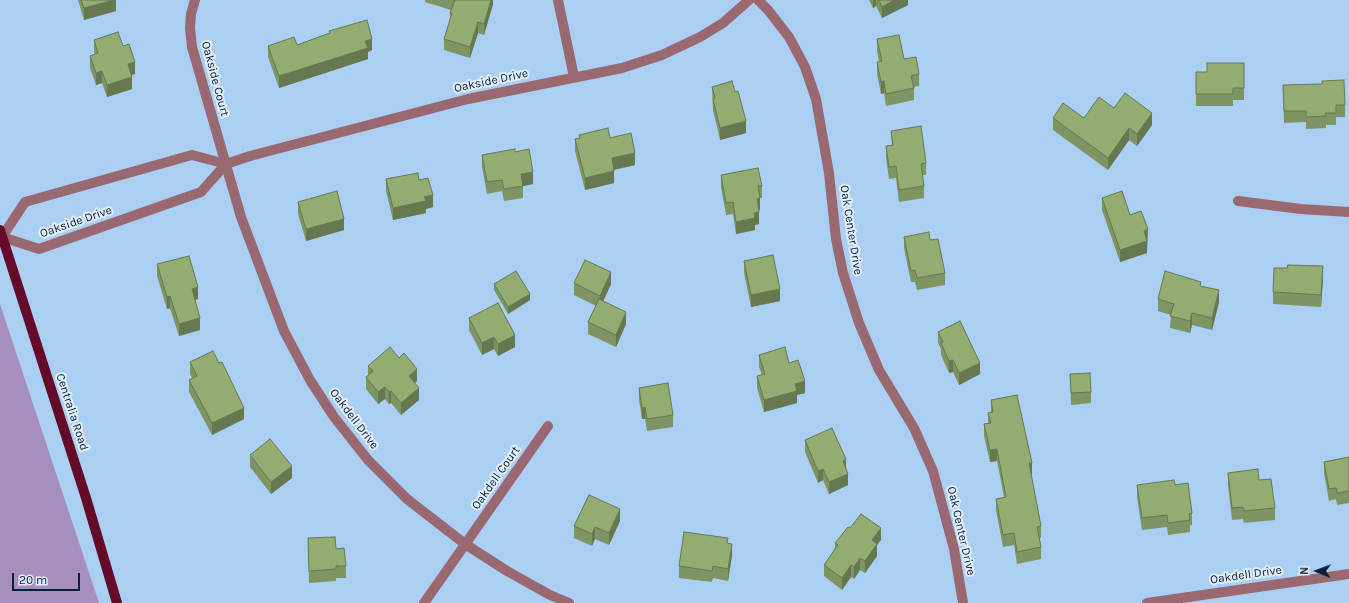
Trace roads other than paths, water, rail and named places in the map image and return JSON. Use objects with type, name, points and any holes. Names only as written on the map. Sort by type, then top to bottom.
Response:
[{"type":"main road","name":"Centralia Road","points":[[1,233],[86,498],[117,603]]},
{"type":"street","name":"Oakside Court","points":[[195,0],[191,14],[190,28],[192,47],[226,164]]},
{"type":"street","points":[[558,0],[574,77]]},
{"type":"street","name":"Oakside Drive","points":[[1,233],[39,249],[201,192],[226,164],[250,156],[468,99],[622,68],[662,55],[700,37],[723,23],[749,0]]},
{"type":"street","name":"Oak Center Drive","points":[[758,0],[768,10],[789,37],[804,67],[816,99],[828,173],[836,239],[843,273],[858,323],[879,370],[914,428],[933,471],[954,549],[963,603]]},
{"type":"street","points":[[1,233],[25,202],[192,155],[226,164]]},
{"type":"street","name":"Oakdell Drive","points":[[226,164],[241,216],[284,331],[310,380],[334,416],[368,460],[406,499],[465,544],[507,571],[550,595],[569,603]]},
{"type":"street","points":[[1238,201],[1301,209],[1349,212]]},
{"type":"street","name":"Oakdell Court","points":[[424,603],[548,426]]},
{"type":"street","name":"Oakdell Drive","points":[[1147,603],[1349,574]]}]
